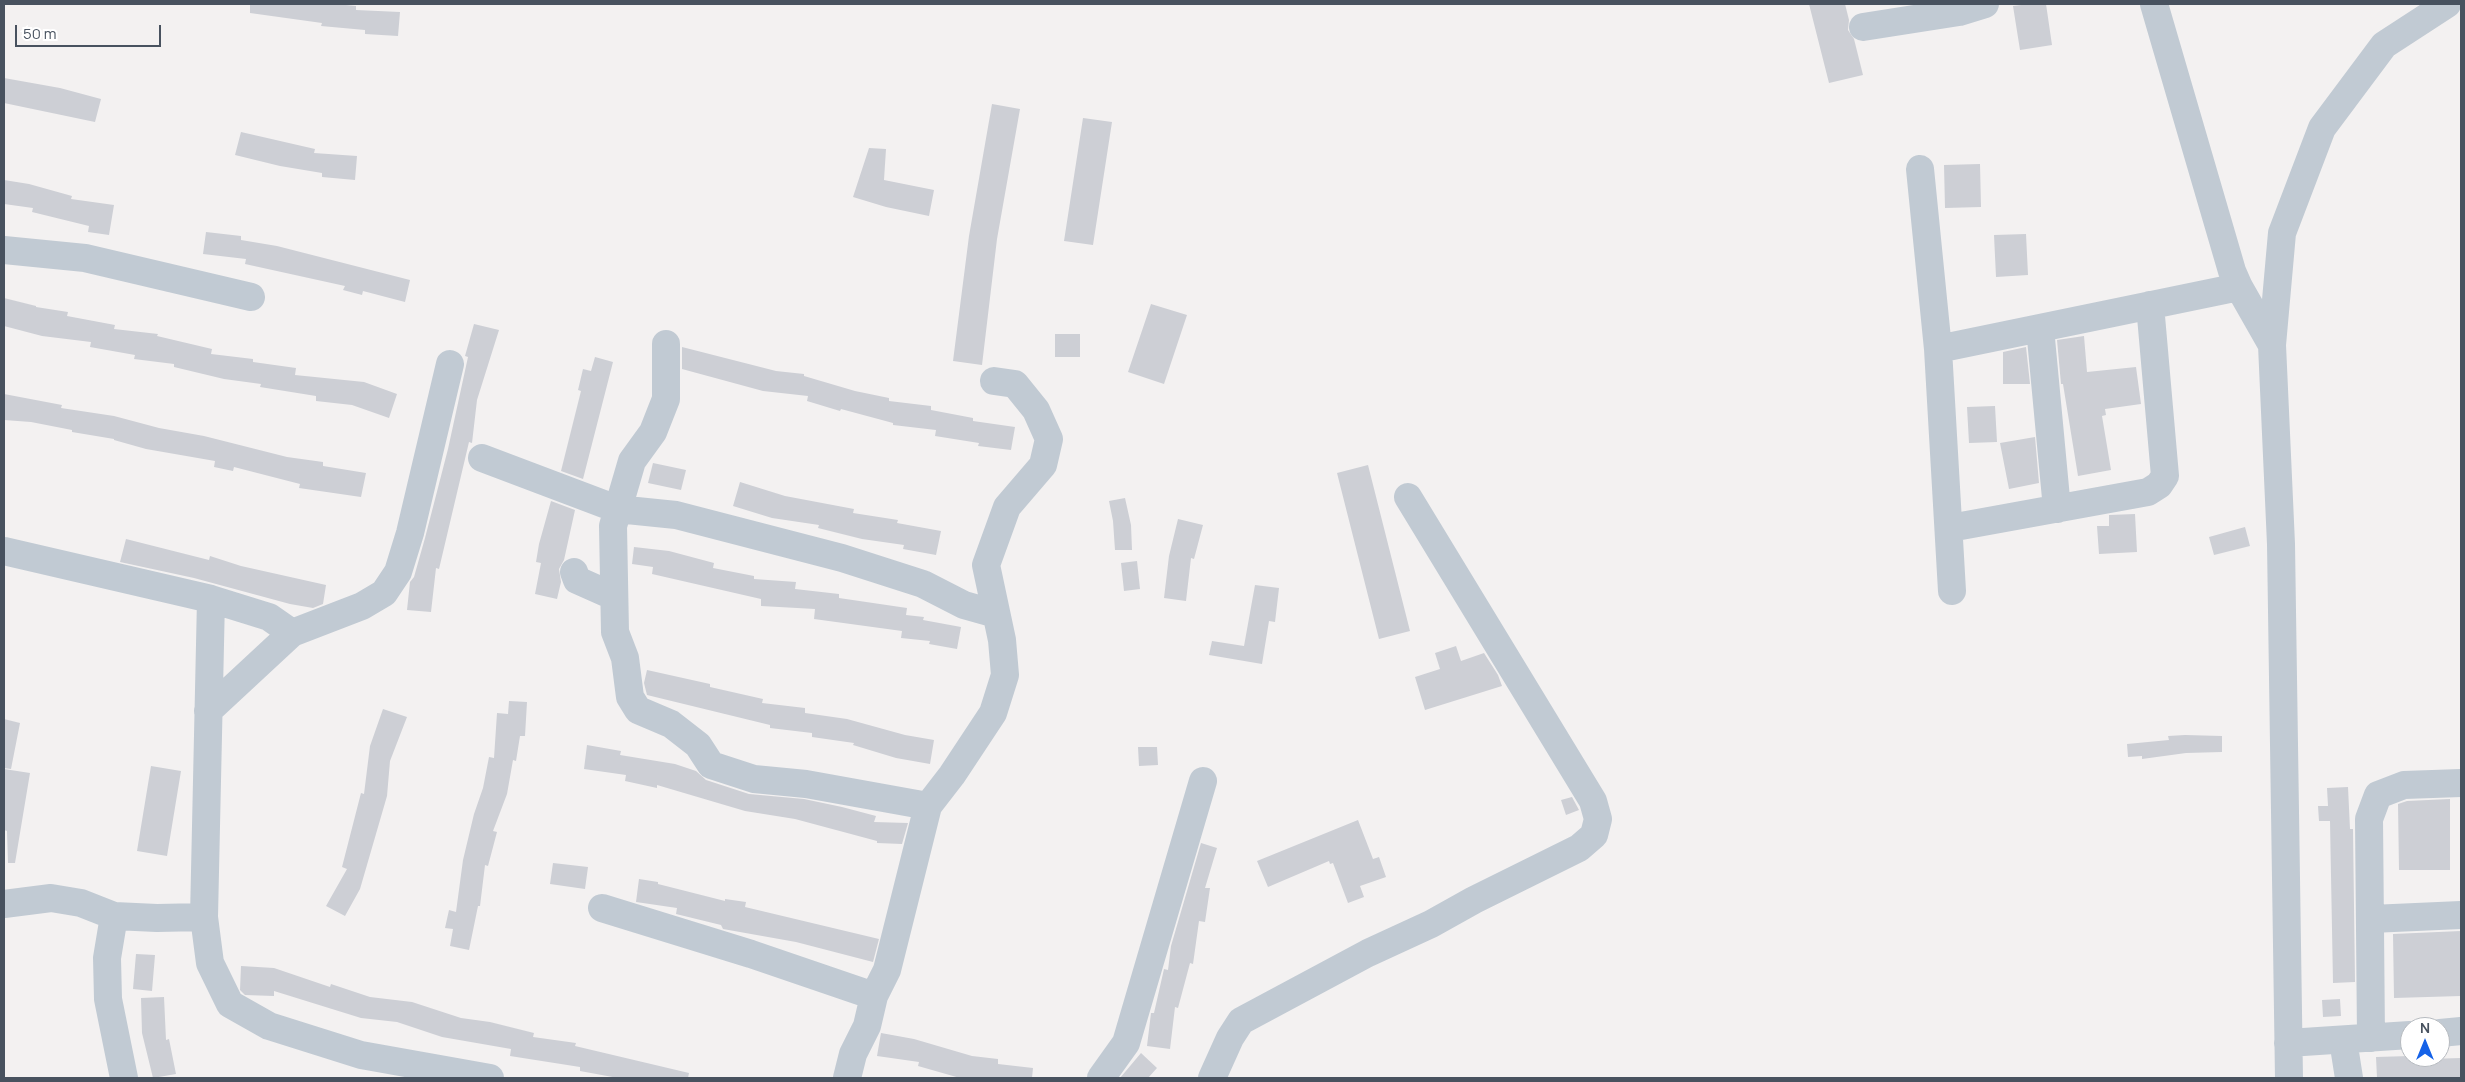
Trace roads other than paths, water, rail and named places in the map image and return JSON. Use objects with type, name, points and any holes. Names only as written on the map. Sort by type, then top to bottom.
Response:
[{"type":"street","points":[[1863,27],[1959,12],[1985,4]]},
{"type":"street","points":[[2154,4],[2235,279],[2272,344]]},
{"type":"street","points":[[2289,1078],[2281,574],[2272,344],[2282,232],[2322,128],[2384,45],[2448,4]]},
{"type":"street","points":[[1920,169],[1937,341],[1950,528],[1952,591]]},
{"type":"street","points":[[4,250],[85,258],[251,297]]},
{"type":"street","points":[[1937,341],[2040,328],[2150,305],[2235,279]]},
{"type":"street","points":[[1937,341],[2235,279]]},
{"type":"street","points":[[1950,528],[2148,492],[2159,485],[2164,476],[2150,305]]},
{"type":"street","points":[[2040,328],[2057,508]]},
{"type":"street","points":[[666,344],[666,399],[653,432],[632,461],[613,526],[613,596],[616,632],[625,658],[630,697],[638,710],[671,724],[698,745],[711,765],[754,779],[806,784],[928,806]]},
{"type":"street","points":[[208,711],[292,633],[362,606],[384,593],[398,572],[410,533],[450,364]]},
{"type":"street","points":[[847,1078],[854,1054],[867,1026],[874,996],[886,970],[928,806],[993,713],[1005,675],[1002,640],[986,565],[1008,507],[1043,465],[1049,439],[1036,410],[1015,384],[994,381]]},
{"type":"street","points":[[482,458],[617,509],[676,515],[842,558],[923,584],[964,605],[996,614]]},
{"type":"street","points":[[1212,1078],[1230,1038],[1241,1021],[1368,953],[1431,924],[1474,900],[1579,848],[1594,835],[1598,819],[1593,801],[1408,497]]},
{"type":"street","points":[[4,551],[211,599],[269,617],[292,633]]},
{"type":"street","points":[[574,572],[577,580],[613,596]]},
{"type":"street","points":[[211,599],[204,916],[210,963],[230,1004],[269,1026],[361,1055],[490,1078]]},
{"type":"street","points":[[1101,1078],[1126,1043],[1204,781]]},
{"type":"street","points":[[2371,1038],[2369,819],[2378,796],[2404,785],[2461,783]]},
{"type":"street","points":[[4,904],[50,898],[81,903],[114,916],[157,918],[204,916]]},
{"type":"street","points":[[602,908],[750,954],[874,996]]},
{"type":"street","points":[[2371,919],[2461,915]]},
{"type":"street","points":[[114,916],[107,958],[108,999],[124,1078]]},
{"type":"street","points":[[2288,1043],[2400,1036]]},
{"type":"street","points":[[2343,1040],[2349,1078]]}]
